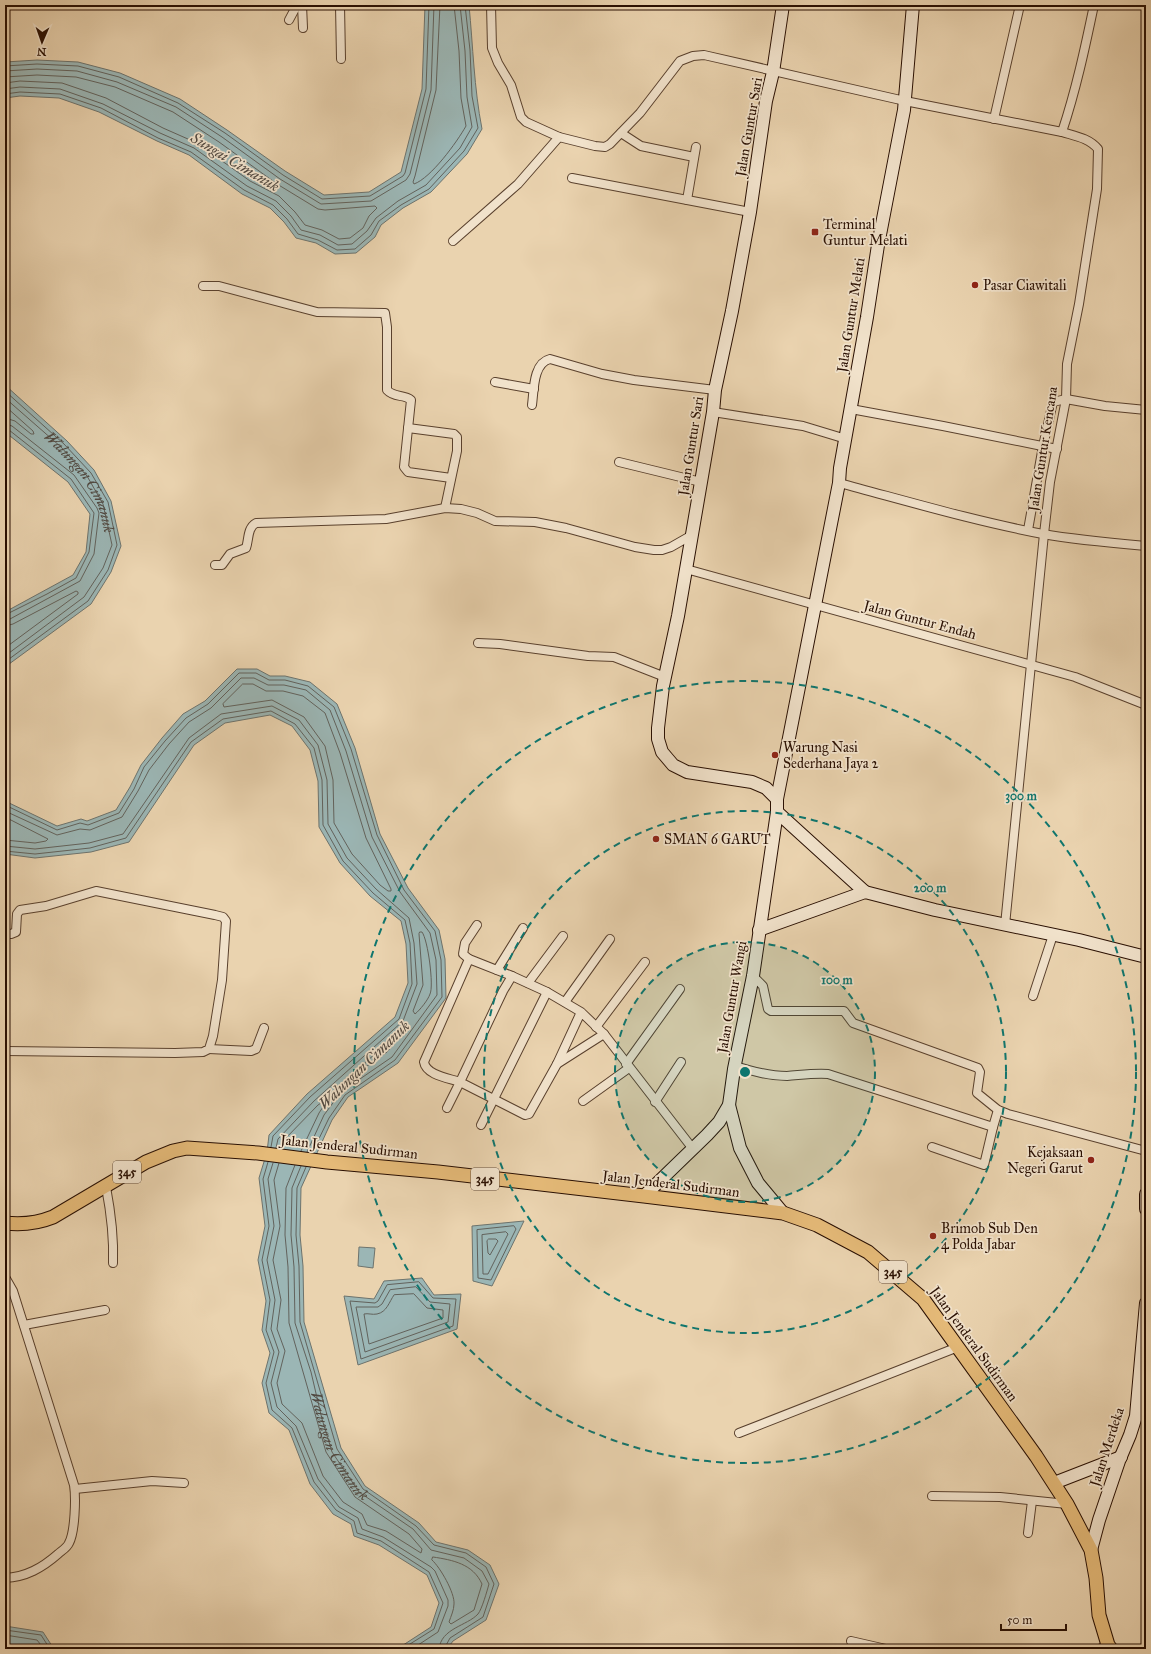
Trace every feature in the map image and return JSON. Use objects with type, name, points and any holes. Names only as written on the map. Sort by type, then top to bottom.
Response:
[{"type":"main road","name":"Jalan Jenderal Sudirman","points":[[5,1223],[24,1224],[43,1221],[53,1217],[146,1162],[173,1151],[187,1148],[258,1152],[327,1162],[438,1172],[644,1196],[783,1213],[817,1225],[868,1252],[924,1299],[1054,1483],[1067,1504],[1091,1550],[1096,1578],[1099,1615],[1106,1648]]},
{"type":"street","points":[[289,20],[297,5]]},
{"type":"street","points":[[302,5],[303,28]]},
{"type":"street","points":[[340,5],[341,59]]},
{"type":"street","points":[[492,5],[492,48],[498,63],[511,85],[521,117],[526,122],[559,136],[600,147],[610,144],[640,113],[680,61],[693,56],[704,55],[905,101],[1062,132],[1072,104],[1094,5]]},
{"type":"street","name":"Jalan Guntur Sari","points":[[777,799],[766,788],[752,782],[687,772],[673,765],[662,752],[658,739],[658,728],[665,677],[678,616],[713,412],[715,390],[732,311],[750,212],[766,101],[773,72],[783,5]]},
{"type":"street","name":"Jalan Guntur Melati","points":[[777,799],[839,483],[878,245],[905,101],[914,5]]},
{"type":"street","points":[[994,119],[1020,5]]},
{"type":"street","name":"Jalan Guntur Kencana","points":[[1005,925],[1030,664],[1050,482],[1066,399],[1066,364],[1079,304],[1097,189],[1098,149],[1093,143],[1084,138],[1062,132]]},
{"type":"street","points":[[621,133],[642,146],[694,157]]},
{"type":"street","points":[[453,241],[518,184],[559,136]]},
{"type":"street","points":[[687,200],[696,147]]},
{"type":"street","points":[[572,178],[750,212]]},
{"type":"street","points":[[203,286],[219,286],[317,312],[385,313],[387,327],[387,390],[395,396],[408,398],[411,400],[404,467],[405,470],[408,472],[425,475],[451,478]]},
{"type":"street","points":[[532,405],[539,367],[545,361],[550,359],[602,374],[634,380],[715,390]]},
{"type":"street","points":[[495,382],[534,389]]},
{"type":"street","points":[[1028,530],[1052,403],[1066,399],[1106,406],[1146,410]]},
{"type":"street","points":[[851,409],[1057,449]]},
{"type":"street","points":[[713,412],[803,426],[846,439]]},
{"type":"street","points":[[408,428],[456,436],[458,439],[458,446],[445,508]]},
{"type":"street","points":[[619,462],[701,482]]},
{"type":"street","points":[[839,483],[928,507],[1044,534],[1099,542],[1146,546]]},
{"type":"street","points":[[215,565],[222,565],[230,554],[246,548],[250,530],[256,523],[386,519],[445,508],[461,509],[477,513],[495,521],[535,522],[566,528],[635,547],[654,550],[662,550],[671,547],[692,535]]},
{"type":"street","name":"Jalan Guntur Endah","points":[[686,569],[1030,664],[1086,681],[1146,705]]},
{"type":"street","points":[[478,643],[500,644],[588,656],[614,657],[665,677]]},
{"type":"street","points":[[759,930],[777,812],[777,799]]},
{"type":"street","points":[[777,812],[865,892],[1146,957]]},
{"type":"street","points":[[5,934],[16,932],[17,914],[20,910],[46,906],[96,891],[223,916],[226,921],[226,930],[222,980],[214,1036],[209,1049]]},
{"type":"street","name":"Jalan Guntur Wangi","points":[[644,1196],[719,1122],[729,1105],[735,1066],[753,976],[759,930],[865,892]]},
{"type":"street","points":[[477,925],[464,947],[463,954],[470,959],[547,992],[581,1012],[604,1034],[655,1102],[693,1149]]},
{"type":"street","points":[[497,970],[523,928]]},
{"type":"street","points":[[1033,996],[1053,935]]},
{"type":"street","points":[[528,984],[563,936]]},
{"type":"street","points":[[565,1002],[610,939]]},
{"type":"street","points":[[470,959],[424,1062],[425,1067],[429,1071],[460,1082],[492,1100],[525,1115],[529,1114],[556,1064],[581,1012]]},
{"type":"street","points":[[596,1027],[645,962]]},
{"type":"street","points":[[447,1108],[503,991],[512,976]]},
{"type":"street","points":[[753,976],[762,986],[768,1009],[771,1012],[844,1011],[853,1023],[978,1068],[980,1072],[976,1093],[998,1110],[1015,1116],[1146,1151]]},
{"type":"street","points":[[583,1102],[628,1066],[680,989]]},
{"type":"street","points":[[481,1125],[492,1100],[547,992]]},
{"type":"street","points":[[5,1051],[175,1053],[203,1052],[209,1049],[251,1052],[256,1048],[264,1028]]},
{"type":"street","points":[[556,1064],[604,1034]]},
{"type":"street","points":[[655,1102],[681,1062]]},
{"type":"street","points":[[735,1066],[757,1073],[786,1076],[815,1073],[828,1074],[993,1127]]},
{"type":"street","points":[[729,1105],[740,1148],[758,1183],[783,1213]]},
{"type":"street","points":[[932,1147],[984,1165],[998,1110]]},
{"type":"street","points":[[106,1187],[112,1218],[114,1242],[113,1263]]},
{"type":"street","points":[[1146,1194],[1146,1209]]},
{"type":"street","points":[[5,1277],[13,1291],[75,1489],[74,1515],[70,1540],[66,1547],[35,1571],[5,1578]]},
{"type":"street","name":"Jalan Merdeka","points":[[1091,1550],[1136,1416],[1146,1303]]},
{"type":"street","points":[[24,1326],[105,1310]]},
{"type":"street","points":[[739,1434],[958,1347]]},
{"type":"street","points":[[1054,1483],[1121,1457]]},
{"type":"street","points":[[75,1489],[152,1481],[184,1483]]},
{"type":"street","points":[[932,1496],[1000,1497],[1067,1504]]},
{"type":"street","points":[[1028,1533],[1032,1501]]},
{"type":"street","points":[[851,1641],[886,1649]]},
{"type":"water","name":"Sungai Cimanuk","points":[[425,5],[469,5],[475,83],[482,129],[467,154],[431,192],[403,208],[381,225],[375,237],[356,253],[335,254],[316,243],[296,238],[284,222],[270,208],[242,194],[189,155],[99,112],[59,98],[20,96],[5,98],[5,62],[37,60],[78,62],[120,73],[180,99],[285,171],[324,195],[369,192],[401,172],[422,89]]},
{"type":"water","name":"Walungan Cimanuk","points":[[5,385],[67,441],[94,470],[111,501],[121,546],[111,572],[91,604],[5,667],[5,612],[73,575],[86,552],[90,514],[68,482],[5,432]]},
{"type":"water","name":"Walungan Cimanuk","points":[[237,669],[257,669],[270,676],[285,676],[310,682],[337,704],[355,748],[380,834],[408,888],[439,930],[445,959],[446,998],[398,1063],[348,1097],[332,1120],[301,1188],[300,1235],[303,1266],[304,1322],[341,1448],[365,1486],[419,1523],[436,1542],[468,1550],[490,1565],[499,1584],[486,1620],[453,1641],[447,1649],[397,1649],[431,1627],[439,1603],[427,1575],[379,1545],[354,1536],[351,1524],[333,1514],[310,1484],[289,1430],[269,1413],[262,1383],[270,1353],[262,1330],[266,1301],[258,1260],[265,1226],[259,1178],[267,1152],[269,1135],[307,1094],[395,1017],[408,983],[406,944],[401,921],[370,896],[340,863],[319,827],[318,781],[310,750],[292,726],[270,715],[225,723],[194,745],[129,842],[91,852],[35,858],[5,854],[5,801],[57,826],[81,819],[87,821],[116,810],[141,765],[162,738],[183,714],[205,701]]},
{"type":"water","points":[[524,1221],[492,1286],[473,1281],[472,1226]]},
{"type":"water","points":[[359,1247],[375,1248],[373,1268],[358,1266]]},
{"type":"water","points":[[422,1278],[434,1295],[461,1294],[457,1329],[358,1365],[344,1296],[374,1299],[384,1281]]},
{"type":"water","points":[[5,1626],[43,1632],[54,1649],[5,1649]]},
{"type":"place","name":"Terminal Guntur Melati","points":[[815,232]]},
{"type":"place","name":"Pasar Ciawitali","points":[[975,285]]},
{"type":"place","name":"Warung Nasi Sederhana Jaya 2","points":[[775,755]]},
{"type":"place","name":"SMAN 6 GARUT","points":[[656,839]]},
{"type":"place","name":"Kejaksaan Negeri Garut","points":[[1091,1160]]},
{"type":"place","name":"Brimob Sub Den 4 Polda Jabar","points":[[933,1236]]}]
